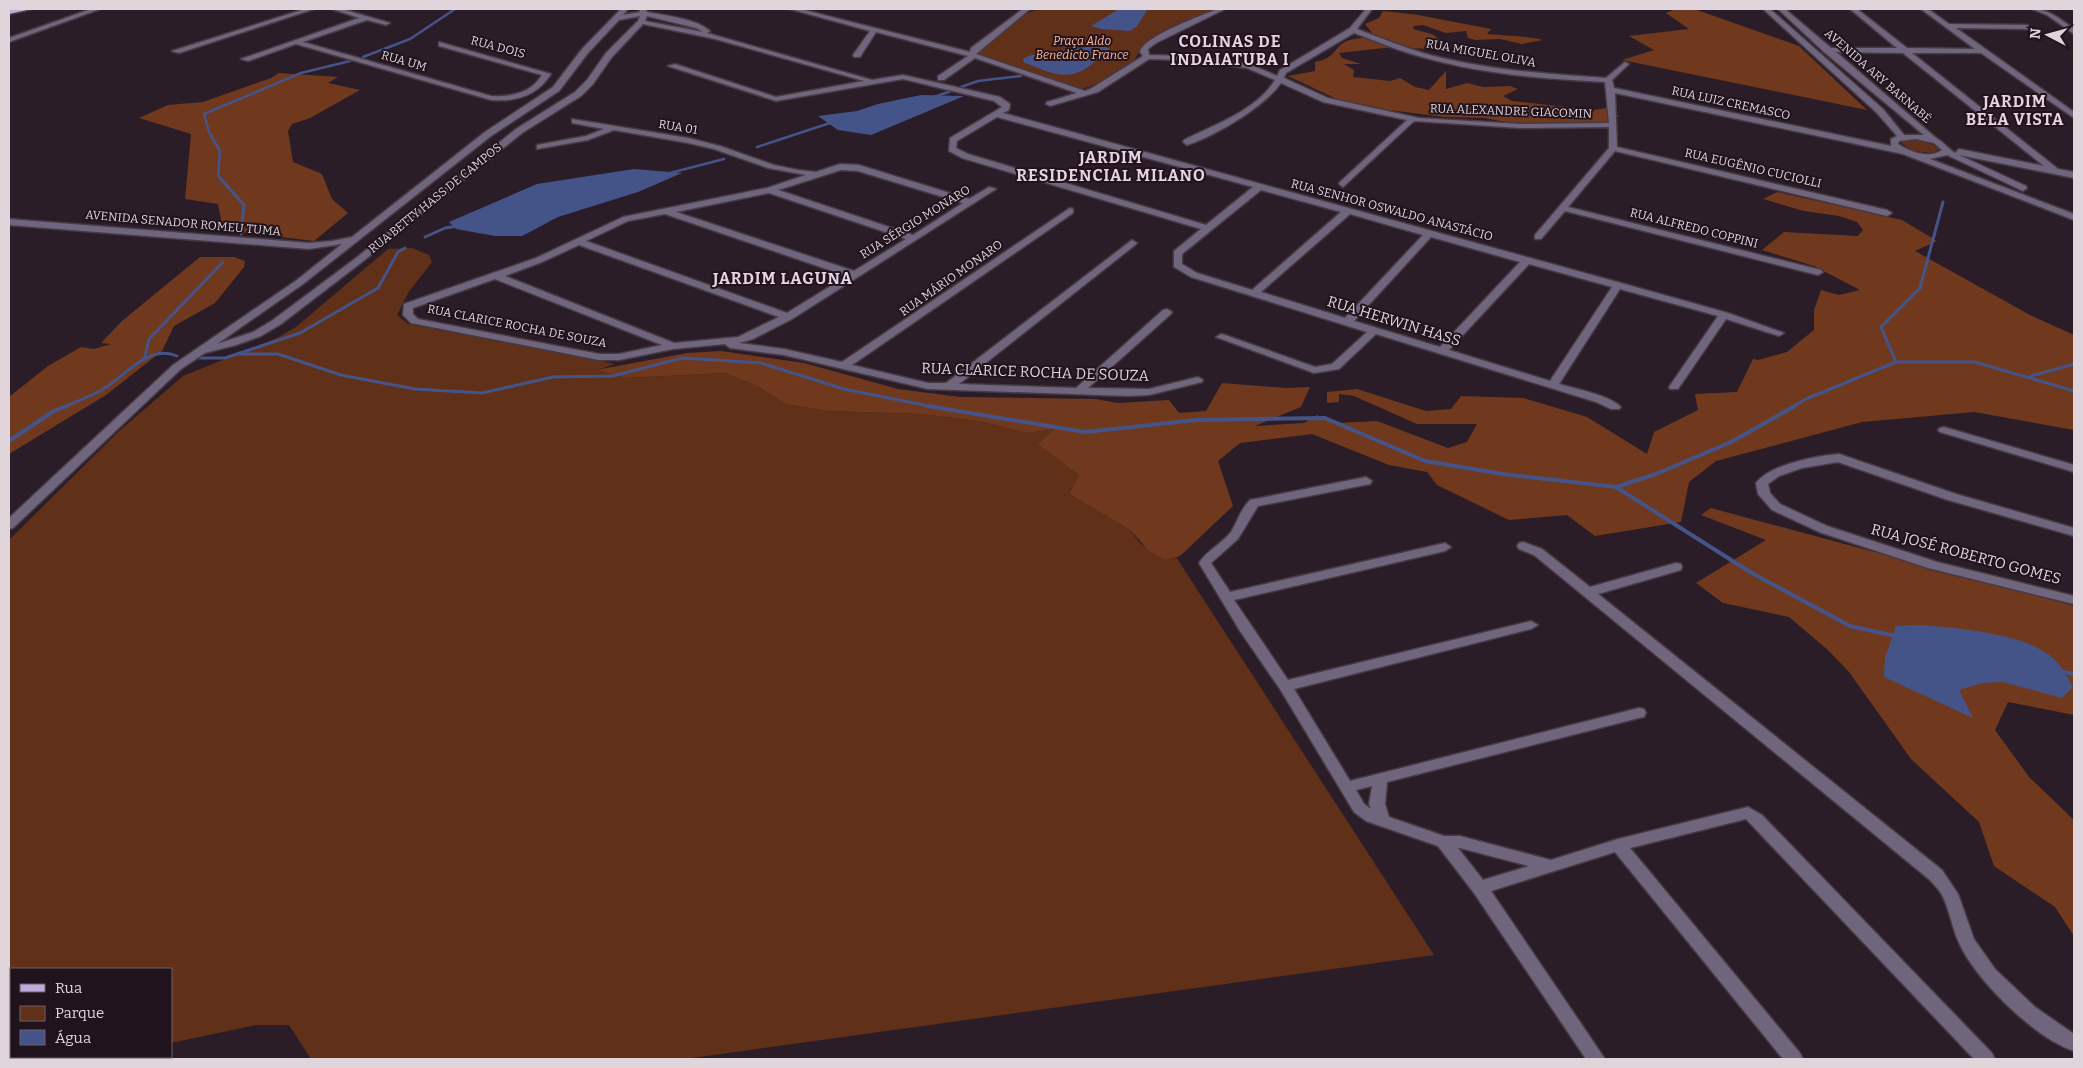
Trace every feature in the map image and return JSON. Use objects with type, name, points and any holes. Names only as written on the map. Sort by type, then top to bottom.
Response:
[{"type":"main road","points":[[9,12],[29,9]]},
{"type":"street","points":[[9,40],[97,9]]},
{"type":"street","points":[[176,51],[311,9]]},
{"type":"street","points":[[335,9],[386,23]]},
{"type":"street","name":"RUA BETTY HASS DE CAMPOS","points":[[9,525],[152,390],[197,352],[261,310],[326,262],[488,134],[556,89],[574,71],[614,19],[625,9]]},
{"type":"street","points":[[794,9],[972,55],[1085,93]]},
{"type":"street","points":[[941,78],[971,58],[974,50],[1027,9]]},
{"type":"street","points":[[1050,104],[1095,90],[1148,57],[1144,52],[1145,48],[1153,41],[1222,9]]},
{"type":"street","name":"AVENIDA ARY BARNABÉ","points":[[1766,9],[1880,111],[1898,138]]},
{"type":"street","name":"AVENIDA ARY BARNABÉ","points":[[1781,9],[1947,151],[1978,167],[2074,209]]},
{"type":"street","points":[[1853,9],[2055,171]]},
{"type":"street","points":[[1924,9],[2074,116]]},
{"type":"street","points":[[2035,9],[2070,26],[2074,32]]},
{"type":"street","points":[[1187,142],[1253,105],[1281,80],[1283,72],[1353,30],[1369,10]]},
{"type":"street","points":[[614,19],[628,14],[642,14],[671,19],[698,26],[716,37]]},
{"type":"street","points":[[642,14],[656,25],[716,37],[872,81]]},
{"type":"street","name":"RUA BETTY HASS DE CAMPOS","points":[[197,352],[257,334],[277,322],[352,265],[519,131],[578,94],[590,82],[592,72],[642,14]]},
{"type":"street","points":[[245,59],[365,18]]},
{"type":"street","points":[[656,25],[671,19]]},
{"type":"street","points":[[1949,26],[2025,27]]},
{"type":"street","points":[[857,55],[874,30]]},
{"type":"street","name":"RUA MIGUEL OLIVA","points":[[1353,30],[1425,55],[1452,62],[1510,72],[1608,80]]},
{"type":"street","name":"RUA UM","points":[[297,42],[491,98],[506,99],[518,97],[543,81],[547,74]]},
{"type":"street","name":"RUA DOIS","points":[[442,44],[547,74]]},
{"type":"street","points":[[1812,50],[1982,51]]},
{"type":"street","name":"RUA ALEXANDRE GIACOMIN","points":[[1148,57],[1231,62],[1263,70],[1326,100],[1412,119],[1520,126],[1613,125]]},
{"type":"street","points":[[1538,237],[1613,148],[1610,100],[1612,90],[1608,80],[1625,64]]},
{"type":"street","points":[[672,66],[776,99],[903,76],[924,80],[1006,104],[1006,108],[953,140],[952,149],[965,156],[1208,228],[1260,186]]},
{"type":"street","name":"RUA LUIZ CREMASCO","points":[[1612,90],[1905,152]]},
{"type":"street","name":"RUA SENHOR OSWALDO ANASTÁCIO","points":[[997,114],[1618,285],[1724,315],[1779,333]]},
{"type":"street","points":[[1343,184],[1412,119]]},
{"type":"street","name":"RUA 01","points":[[575,121],[611,129],[701,143],[775,167],[802,173],[827,171]]},
{"type":"street","points":[[540,147],[588,138],[611,129]]},
{"type":"street","points":[[488,134],[471,150],[489,155]]},
{"type":"street","name":"AVENIDA ARY BARNABÉ","points":[[1898,138],[1925,138],[1936,141]]},
{"type":"street","name":"AVENIDA ARY BARNABÉ","points":[[1898,138],[1894,145],[1905,152]]},
{"type":"street","name":"RUA LUIZ CREMASCO","points":[[1844,140],[1898,138]]},
{"type":"street","name":"RUA EUGÊNIO CUCIOLLI","points":[[1613,148],[1887,213]]},
{"type":"street","points":[[1917,155],[1937,156],[1947,151],[2074,175]]},
{"type":"street","points":[[1905,152],[1917,155],[2074,217]]},
{"type":"street","points":[[1978,167],[1977,160],[1985,157]]},
{"type":"street","name":"RUA CLARICE ROCHA DE SOUZA","points":[[774,325],[739,340],[673,346],[620,357],[599,357],[415,320],[408,315],[408,306],[541,259],[619,222],[663,211],[769,190],[846,166],[859,168],[969,202]]},
{"type":"street","points":[[775,167],[787,176],[786,185]]},
{"type":"street","points":[[426,205],[452,177],[438,172]]},
{"type":"street","name":"RUA SÉRGIO MONARO","points":[[774,325],[992,189]]},
{"type":"street","points":[[769,190],[914,238]]},
{"type":"street","name":"RUA ALFREDO COPPINI","points":[[1563,208],[1818,272]]},
{"type":"street","points":[[663,211],[855,275]]},
{"type":"street","name":"RUA MÁRIO MONARO","points":[[845,365],[1070,211]]},
{"type":"street","points":[[1254,293],[1348,211]]},
{"type":"street","name":"AVENIDA SENADOR ROMEU TUMA","points":[[9,222],[309,246],[355,239]]},
{"type":"street","name":"RUA HERWIN HASS","points":[[1208,228],[1177,254],[1176,265],[1194,275],[1553,385],[1600,400],[1615,407]]},
{"type":"street","name":"AVENIDA SENADOR ROMEU TUMA","points":[[9,229],[306,253],[317,256],[326,262],[352,265]]},
{"type":"street","points":[[1347,322],[1430,233]]},
{"type":"street","points":[[577,241],[788,316]]},
{"type":"street","points":[[948,387],[1132,243]]},
{"type":"street","points":[[1443,351],[1527,260]]},
{"type":"street","points":[[494,275],[673,346]]},
{"type":"street","points":[[1553,385],[1618,285]]},
{"type":"street","points":[[1081,390],[1167,312]]},
{"type":"street","points":[[1674,388],[1724,315]]},
{"type":"street","name":"RUA CLARICE ROCHA DE SOUZA","points":[[774,325],[764,336],[763,340],[784,352]]},
{"type":"street","points":[[1221,337],[1314,370],[1334,367],[1375,330]]},
{"type":"street","name":"RUA CLARICE ROCHA DE SOUZA","points":[[702,344],[784,352],[845,365],[906,382],[948,387],[1149,392],[1198,380]]},
{"type":"street","points":[[1944,430],[2074,469]]},
{"type":"street","name":"RUA JOSÉ ROBERTO GOMES","points":[[2074,532],[1952,497],[1838,458],[1823,459],[1770,475],[1764,480],[1762,487],[1768,500],[1776,507],[1802,520],[1892,553],[2074,600]]},
{"type":"street","points":[[1366,481],[1254,503],[1246,509],[1240,527],[1234,536],[1209,556],[1205,563],[1285,686],[1359,808],[1371,818],[1444,842],[1460,842],[1551,866]]},
{"type":"street","points":[[1523,546],[1538,552],[1936,875],[1951,896],[1957,920],[1968,945],[1987,973],[2028,1013],[2074,1043]]},
{"type":"street","points":[[1227,597],[1445,547]]},
{"type":"street","points":[[1588,592],[1676,567]]},
{"type":"street","points":[[1285,686],[1531,625]]},
{"type":"street","points":[[1347,787],[1639,714]]},
{"type":"street","points":[[1380,779],[1377,804],[1383,821]]},
{"type":"street","points":[[1480,888],[1618,845],[1748,813],[1758,819],[1986,1059]]},
{"type":"street","points":[[1444,842],[1480,888],[1596,1059]]},
{"type":"street","points":[[1618,845],[1794,1059]]},
{"type":"green space","name":"Praça Aldo Benedicto France","points":[[1038,9],[1212,9],[1152,38],[1141,49],[1129,66],[1116,75],[1081,89],[977,55],[982,48],[1026,14]]},
{"type":"green space","points":[[1906,139],[1927,141],[1939,149],[1933,153],[1913,151],[1901,143]]},
{"type":"green space","points":[[412,248],[429,255],[432,262],[408,293],[397,315],[408,324],[615,364],[597,370],[627,378],[725,373],[757,386],[785,404],[828,411],[920,414],[979,421],[1027,433],[1056,429],[1079,475],[1069,494],[1130,530],[1140,543],[1165,560],[1176,557],[1434,955],[685,1059],[311,1059],[289,1025],[256,1025],[172,1043],[172,968],[10,968],[9,1040],[9,540],[118,432],[183,376],[277,338],[296,327],[388,249]]},
{"type":"shaded area","points":[[1676,9],[1694,9],[1799,46],[1867,110],[1622,60],[1654,50],[1629,36],[1689,29],[1666,13]]},
{"type":"shaded area","points":[[1383,11],[1418,15],[1491,29],[1487,34],[1543,40],[1522,44],[1500,39],[1476,40],[1468,38],[1466,31],[1446,33],[1423,25],[1414,26],[1413,29],[1432,34],[1444,43],[1428,49],[1393,47],[1339,53],[1342,58],[1361,64],[1344,64],[1354,70],[1353,77],[1390,81],[1400,78],[1415,87],[1429,90],[1446,71],[1446,89],[1467,83],[1483,87],[1510,86],[1518,89],[1503,96],[1512,101],[1593,110],[1607,108],[1619,116],[1609,123],[1517,124],[1484,118],[1444,117],[1389,110],[1339,100],[1288,76],[1315,71],[1315,62],[1327,58],[1347,41],[1357,38],[1376,38],[1365,24],[1379,18]]},
{"type":"shaded area","points":[[279,73],[338,77],[328,83],[360,90],[310,118],[292,124],[288,131],[293,162],[322,174],[332,199],[348,213],[314,241],[223,230],[218,204],[185,199],[191,134],[139,118],[168,105],[203,102],[271,78]]},
{"type":"shaded area","points":[[1777,192],[1902,220],[1937,241],[1915,251],[2030,315],[2074,335],[2074,430],[1974,412],[1862,422],[1716,461],[1689,482],[1681,522],[1595,536],[1567,515],[1509,520],[1437,485],[1427,472],[1389,465],[1312,434],[1240,443],[1218,461],[1233,506],[1180,556],[1165,560],[1150,552],[1130,530],[1069,494],[1079,475],[1038,444],[1055,429],[1027,433],[979,421],[920,414],[828,411],[785,404],[757,386],[725,373],[627,378],[596,370],[687,353],[721,351],[804,363],[898,389],[960,397],[1095,399],[1118,403],[1169,400],[1179,413],[1206,411],[1222,383],[1286,388],[1310,387],[1301,407],[1255,426],[1304,423],[1317,415],[1338,423],[1377,421],[1448,448],[1467,442],[1477,424],[1417,424],[1354,396],[1339,394],[1339,402],[1327,403],[1327,392],[1357,389],[1426,411],[1451,409],[1461,396],[1523,398],[1587,417],[1647,454],[1654,432],[1698,410],[1695,394],[1737,392],[1753,359],[1758,360],[1787,352],[1814,330],[1814,310],[1821,290],[1839,295],[1860,290],[1814,266],[1762,250],[1784,232],[1858,236],[1863,230],[1857,222],[1839,216],[1804,211],[1763,199]]},
{"type":"shaded area","points":[[200,257],[234,257],[245,261],[244,267],[215,303],[174,326],[162,351],[106,395],[9,454],[9,397],[48,366],[81,347],[94,349],[111,344],[101,343],[122,321]]},
{"type":"shaded area","points":[[1711,508],[2074,606],[2074,715],[2008,702],[1995,730],[2029,777],[2074,820],[2074,936],[2055,907],[1994,866],[1979,822],[1911,759],[1849,672],[1828,650],[1789,617],[1723,603],[1696,583],[1766,540],[1701,515]]},
{"type":"water","points":[[1119,9],[1148,9],[1137,26],[1130,31],[1101,29],[1091,26]]},
{"type":"water","points":[[1101,45],[1110,49],[1092,64],[1075,74],[1058,74],[1023,62],[1024,58],[1032,55]]},
{"type":"water","points":[[921,95],[964,96],[871,135],[838,130],[818,116],[857,111],[878,104]]},
{"type":"water","points":[[634,169],[682,173],[638,192],[558,217],[522,236],[495,236],[456,229],[449,222],[537,184]]},
{"type":"water","points":[[1921,625],[2005,636],[2036,647],[2056,661],[2073,687],[2062,698],[2003,682],[1982,683],[1959,690],[1973,718],[1884,677],[1885,658],[1896,626]]},
{"type":"waterway","points":[[363,57],[410,39],[455,9]]},
{"type":"waterway","points":[[220,178],[218,176],[220,151],[209,132],[204,114],[301,73],[350,61]]},
{"type":"waterway","points":[[961,87],[978,81],[1021,76]]},
{"type":"waterway","points":[[934,97],[951,91]]},
{"type":"waterway","points":[[757,147],[833,122]]},
{"type":"waterway","points":[[666,174],[724,159]]},
{"type":"waterway","points":[[220,178],[244,205],[241,234]]},
{"type":"waterway","points":[[1896,362],[1881,327],[1920,288],[1943,202]]},
{"type":"waterway","points":[[425,237],[445,228],[458,226]]},
{"type":"waterway","points":[[199,358],[225,358],[300,333],[378,288],[398,252],[405,248]]},
{"type":"waterway","points":[[144,359],[149,339],[223,262]]},
{"type":"waterway","points":[[144,359],[156,354],[166,353],[177,356]]},
{"type":"waterway","points":[[239,354],[278,354],[341,375],[415,389],[482,393],[553,377],[613,376],[682,358],[761,363],[844,389],[934,407]]},
{"type":"waterway","points":[[64,407],[109,386],[144,359]]},
{"type":"waterway","points":[[1792,407],[1806,399],[1896,362]]},
{"type":"waterway","points":[[1896,362],[1975,362],[2074,391]]},
{"type":"waterway","points":[[2031,376],[2074,364]]},
{"type":"waterway","points":[[9,441],[54,411],[67,406]]},
{"type":"waterway","points":[[928,406],[934,407]]},
{"type":"waterway","points":[[1616,487],[1656,474],[1731,442],[1795,406]]},
{"type":"waterway","points":[[934,407],[1085,432],[1197,420],[1325,418],[1425,461],[1503,474],[1616,487]]},
{"type":"waterway","points":[[1616,487],[1750,572],[1850,626],[1896,636]]},
{"type":"waterway","points":[[2059,671],[2074,674]]},
{"type":"district","name":"COLINAS DE INDAIATUBA I","points":[[1230,50]]},
{"type":"district","name":"JARDIM BELA VISTA","points":[[2015,110]]},
{"type":"district","name":"JARDIM RESIDENCIAL MILANO","points":[[1111,166]]},
{"type":"district","name":"JARDIM LAGUNA","points":[[783,278]]}]
